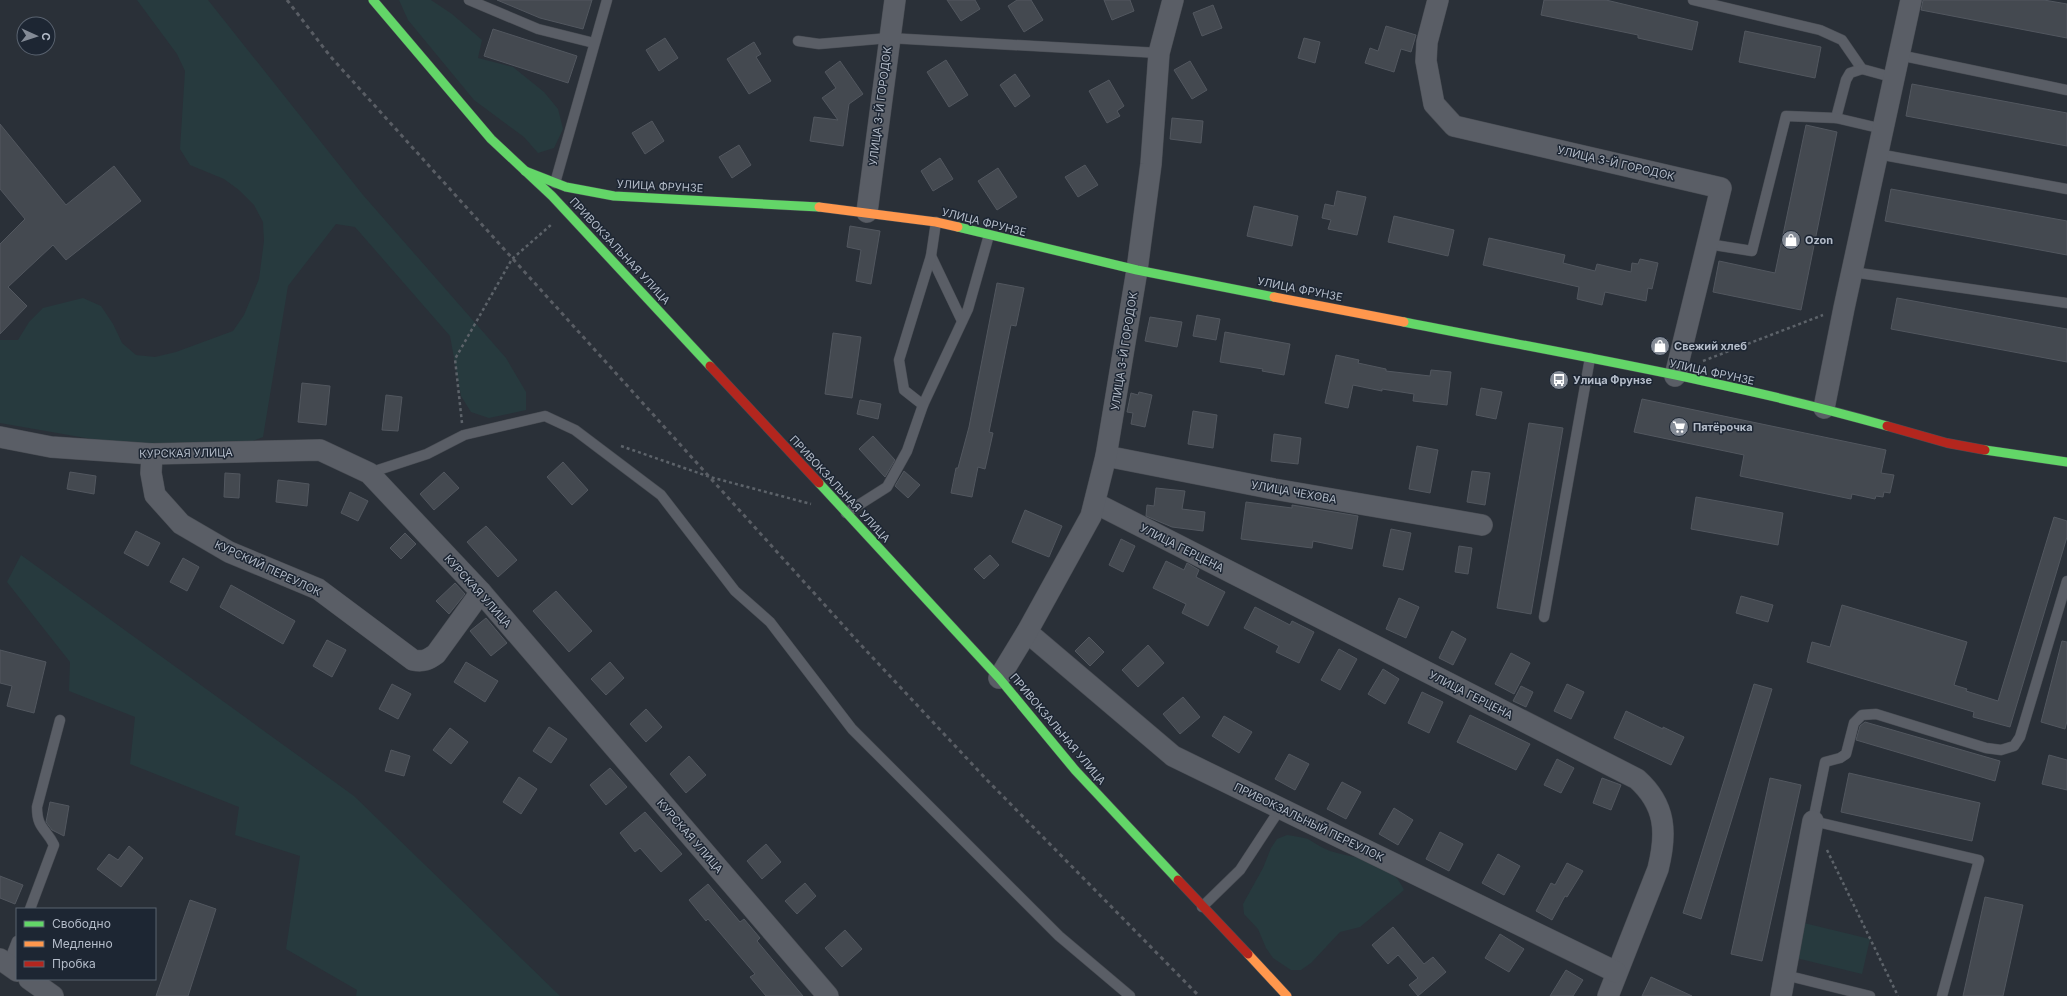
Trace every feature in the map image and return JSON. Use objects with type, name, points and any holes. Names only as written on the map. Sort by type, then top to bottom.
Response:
[{"type":"street","name":"ПРИВОКЗАЛЬНАЯ УЛИЦА","points":[[373,0],[491,139],[525,170],[553,189],[567,211],[999,678],[1075,770],[1287,996]]},
{"type":"street","name":"УЛИЦА 3-Й ГОРОДОК","points":[[867,212],[895,0]]},
{"type":"street","name":"УЛИЦА 3-Й ГОРОДОК","points":[[999,678],[1027,632],[1091,516],[1095,503],[1106,456],[1137,270],[1152,164],[1159,53],[1173,0]]},
{"type":"street","name":"УЛИЦА 3-Й ГОРОДОК","points":[[1438,0],[1427,42],[1426,61],[1434,104],[1454,126],[1722,188],[1675,376]]},
{"type":"street","points":[[1824,408],[1844,308],[1911,0]]},
{"type":"street","name":"УЛИЦА ФРУНЗЕ","points":[[525,170],[553,189],[566,188],[614,196],[802,206],[867,212],[936,222],[1137,270],[1590,358],[1824,408],[1947,443],[1998,453],[2067,462]]},
{"type":"street","name":"КУРСКАЯ УЛИЦА","points":[[0,437],[51,446],[152,454],[320,450],[369,472],[481,592],[828,996]]},
{"type":"street","name":"КУРСКИЙ ПЕРЕУЛОК","points":[[152,454],[151,474],[155,495],[181,524],[229,552],[318,589],[413,660],[421,662],[428,660],[436,654],[481,592]]},
{"type":"street","name":"УЛИЦА ЧЕХОВА","points":[[1106,456],[1274,489],[1482,525]]},
{"type":"street","name":"УЛИЦА ГЕРЦЕНА","points":[[1095,503],[1641,783],[1649,790],[1656,804],[1664,828],[1664,848],[1658,869],[1616,972],[1608,996]]},
{"type":"street","name":"ПРИВОКЗАЛЬНЫЙ ПЕРЕУЛОК","points":[[1027,632],[1173,756],[1616,972]]},
{"type":"street","points":[[1781,996],[1813,821]]},
{"type":"street","points":[[29,980],[53,996]]},
{"type":"lane","points":[[469,0],[538,29],[594,43]]},
{"type":"lane","points":[[553,189],[607,0]]},
{"type":"lane","points":[[1694,0],[1820,30],[1842,40],[1862,69]]},
{"type":"lane","points":[[798,41],[819,44],[889,38],[1159,53]]},
{"type":"lane","points":[[1899,55],[2067,90]]},
{"type":"lane","points":[[1836,118],[1846,80],[1850,73],[1862,69],[1894,78]]},
{"type":"lane","points":[[1708,244],[1752,251],[1786,116],[1836,118],[1883,129]]},
{"type":"lane","points":[[1878,154],[2067,189]]},
{"type":"lane","points":[[923,406],[904,390],[899,360],[932,256],[936,222]]},
{"type":"lane","points":[[846,513],[887,487],[907,451],[923,406],[968,309],[988,235]]},
{"type":"lane","points":[[932,256],[962,321]]},
{"type":"lane","points":[[1852,272],[2067,303]]},
{"type":"lane","points":[[1544,617],[1590,358]]},
{"type":"lane","points":[[369,472],[427,454],[464,435],[545,416],[575,430],[661,495],[735,590],[770,622],[852,729],[1058,936],[1130,996]]},
{"type":"lane","points":[[1942,996],[1979,860],[1813,821],[1825,762],[1840,758],[1846,754],[1854,723],[1862,715],[1876,714],[1986,748],[2001,750],[2014,746],[2020,737],[2067,581]]},
{"type":"lane","points":[[30,908],[54,845],[51,838],[42,830],[37,818],[37,808],[60,720]]},
{"type":"lane","points":[[1202,907],[1240,870],[1280,808]]},
{"type":"lane","points":[[8,965],[16,945]]},
{"type":"lane","points":[[1785,975],[1870,996]]},
{"type":"path","points":[[464,435],[455,359],[512,259],[567,211]]},
{"type":"path","points":[[1698,363],[1844,308]]},
{"type":"path","points":[[620,446],[710,477],[815,505]]},
{"type":"path","points":[[1827,849],[1898,996]]},
{"type":"green space","points":[[137,0],[208,0],[363,195],[506,358],[526,392],[526,410],[489,418],[471,412],[461,396],[450,336],[355,227],[336,224],[288,286],[263,437],[248,443],[126,445],[0,423],[0,340],[18,340],[29,322],[43,308],[83,298],[101,306],[113,324],[122,343],[136,355],[155,357],[176,352],[233,331],[244,315],[259,279],[264,241],[263,222],[254,205],[239,190],[224,179],[190,165],[180,149],[185,71],[177,54]]},
{"type":"green space","points":[[399,0],[431,0],[452,14],[482,40],[478,58],[513,67],[544,92],[558,109],[563,129],[554,148],[538,153],[524,137],[474,100],[408,20]]},
{"type":"green space","points":[[21,555],[354,796],[560,996],[356,996],[357,990],[286,949],[300,856],[235,835],[239,807],[130,764],[135,717],[69,691],[70,662],[7,582]]},
{"type":"green space","points":[[1287,835],[1308,839],[1330,851],[1373,862],[1382,866],[1391,872],[1404,890],[1360,927],[1340,932],[1311,963],[1301,970],[1291,970],[1273,958],[1266,948],[1258,929],[1244,914],[1243,904],[1263,868],[1271,848],[1277,839]]},
{"type":"green space","points":[[1804,923],[1870,939],[1862,974],[1796,958]]},
{"type":"building","points":[[497,0],[592,0],[583,29],[540,18]]},
{"type":"building","points":[[947,0],[975,0],[980,9],[961,21]]},
{"type":"building","points":[[1017,0],[1031,0],[1043,20],[1024,32],[1008,6]]},
{"type":"building","points":[[1104,0],[1130,0],[1134,11],[1112,20]]},
{"type":"building","points":[[1544,0],[1606,0],[1698,22],[1692,50],[1638,38],[1638,35],[1541,15]]},
{"type":"building","points":[[1923,0],[2044,0],[2067,4],[2067,38],[1921,10]]},
{"type":"building","points":[[1213,5],[1222,28],[1202,36],[1193,13]]},
{"type":"building","points":[[1386,26],[1416,35],[1411,52],[1401,49],[1394,72],[1365,63],[1370,48],[1378,51]]},
{"type":"building","points":[[493,29],[577,56],[568,83],[484,56]]},
{"type":"building","points":[[1745,31],[1821,47],[1815,78],[1739,62]]},
{"type":"building","points":[[665,38],[678,58],[659,71],[646,50]]},
{"type":"building","points":[[1304,38],[1320,42],[1315,63],[1298,58]]},
{"type":"building","points":[[754,42],[761,54],[756,57],[771,81],[749,94],[727,59]]},
{"type":"building","points":[[946,60],[968,95],[949,107],[927,72]]},
{"type":"building","points":[[840,61],[863,94],[849,104],[843,146],[810,141],[814,117],[838,120],[822,98],[836,88],[825,72]]},
{"type":"building","points":[[1190,61],[1207,90],[1192,99],[1174,70]]},
{"type":"building","points":[[1015,74],[1030,96],[1015,107],[1000,85]]},
{"type":"building","points":[[1109,80],[1124,106],[1117,111],[1120,116],[1107,123],[1089,91]]},
{"type":"building","points":[[1912,84],[2067,113],[2067,146],[1906,116]]},
{"type":"building","points":[[1172,118],[1203,121],[1201,143],[1170,139]]},
{"type":"building","points":[[652,121],[664,141],[645,154],[632,133]]},
{"type":"building","points":[[0,124],[66,205],[114,166],[141,201],[66,260],[53,245],[8,287],[27,306],[0,334],[0,244],[25,219],[0,189]]},
{"type":"building","points":[[1806,125],[1837,132],[1801,310],[1713,292],[1719,261],[1775,273]]},
{"type":"building","points":[[739,145],[751,165],[732,178],[719,157]]},
{"type":"building","points":[[940,158],[953,179],[933,191],[921,171]]},
{"type":"building","points":[[1085,165],[1098,185],[1078,197],[1065,177]]},
{"type":"building","points":[[998,168],[1017,197],[997,210],[978,181]]},
{"type":"building","points":[[1891,189],[2067,221],[2067,255],[1885,221]]},
{"type":"building","points":[[1337,191],[1366,197],[1357,235],[1328,229],[1331,220],[1322,218],[1325,204],[1334,206]]},
{"type":"building","points":[[1254,206],[1298,216],[1292,246],[1247,236]]},
{"type":"building","points":[[1394,216],[1454,230],[1448,256],[1388,242]]},
{"type":"building","points":[[850,226],[880,231],[871,284],[856,281],[861,250],[847,247]]},
{"type":"building","points":[[1489,238],[1565,255],[1563,263],[1595,271],[1597,264],[1631,272],[1632,263],[1638,264],[1640,259],[1658,263],[1652,289],[1648,288],[1646,301],[1605,292],[1602,305],[1577,299],[1579,287],[1483,265]]},
{"type":"building","points":[[997,283],[1024,288],[1016,326],[1011,325],[989,432],[993,433],[985,469],[978,467],[972,497],[951,493],[956,468],[958,468],[969,427]]},
{"type":"building","points":[[1897,298],[2067,329],[2067,362],[1891,329]]},
{"type":"building","points":[[1197,315],[1220,319],[1216,340],[1193,336]]},
{"type":"building","points":[[1150,317],[1182,322],[1177,347],[1145,341]]},
{"type":"building","points":[[1225,332],[1290,344],[1284,375],[1262,371],[1263,369],[1220,362]]},
{"type":"building","points":[[833,333],[861,337],[852,398],[825,394]]},
{"type":"building","points":[[1336,355],[1359,360],[1358,363],[1386,369],[1386,371],[1430,376],[1431,370],[1451,372],[1447,405],[1413,401],[1414,394],[1382,389],[1382,391],[1353,385],[1348,408],[1325,403]]},
{"type":"building","points":[[302,383],[330,386],[326,425],[298,422]]},
{"type":"building","points":[[1481,388],[1502,392],[1496,419],[1476,415]]},
{"type":"building","points":[[1139,392],[1152,395],[1145,427],[1131,424],[1133,413],[1127,412],[1131,393],[1138,395]]},
{"type":"building","points":[[386,395],[402,397],[398,431],[382,430]]},
{"type":"building","points":[[1642,399],[1886,450],[1881,473],[1894,475],[1890,493],[1884,492],[1883,497],[1876,496],[1875,499],[1852,494],[1851,499],[1740,476],[1744,455],[1634,432]]},
{"type":"building","points":[[860,400],[881,404],[878,419],[857,414]]},
{"type":"building","points":[[1193,411],[1217,415],[1213,448],[1188,444]]},
{"type":"building","points":[[1529,423],[1563,428],[1531,614],[1497,608]]},
{"type":"building","points":[[1274,434],[1301,438],[1298,464],[1271,461]]},
{"type":"building","points":[[873,436],[895,460],[885,477],[859,449]]},
{"type":"building","points":[[1417,446],[1438,450],[1430,493],[1409,489]]},
{"type":"building","points":[[563,462],[588,490],[572,505],[547,477]]},
{"type":"building","points":[[904,471],[920,485],[908,498],[895,486]]},
{"type":"building","points":[[1472,471],[1490,473],[1485,505],[1467,502]]},
{"type":"building","points":[[70,472],[96,476],[94,494],[67,489]]},
{"type":"building","points":[[444,472],[459,488],[434,510],[420,494]]},
{"type":"building","points":[[225,473],[240,474],[239,498],[224,497]]},
{"type":"building","points":[[278,480],[309,484],[307,506],[276,502]]},
{"type":"building","points":[[1156,488],[1185,491],[1182,509],[1205,512],[1203,531],[1172,527],[1146,516],[1147,505],[1154,506]]},
{"type":"building","points":[[350,492],[368,501],[358,521],[341,513]]},
{"type":"building","points":[[1696,497],[1783,513],[1778,545],[1691,529]]},
{"type":"building","points":[[1246,502],[1292,508],[1292,505],[1358,516],[1352,549],[1313,541],[1312,548],[1241,539]]},
{"type":"building","points":[[1025,510],[1062,526],[1049,557],[1012,542]]},
{"type":"building","points":[[2054,517],[2067,521],[2067,537],[2010,727],[1973,717],[1974,712],[1807,662],[1812,642],[1830,647],[1842,605],[1967,642],[1954,685],[1967,689],[1966,691],[1998,701]]},
{"type":"building","points":[[486,526],[517,560],[498,577],[467,542]]},
{"type":"building","points":[[1391,529],[1411,533],[1403,570],[1383,566]]},
{"type":"building","points":[[136,531],[160,543],[148,566],[124,553]]},
{"type":"building","points":[[405,533],[416,544],[401,559],[390,548]]},
{"type":"building","points":[[1121,539],[1135,546],[1123,572],[1109,565]]},
{"type":"building","points":[[1459,546],[1472,548],[1468,574],[1455,572]]},
{"type":"building","points":[[990,555],[999,565],[984,579],[974,569]]},
{"type":"building","points":[[183,558],[199,567],[187,591],[170,582]]},
{"type":"building","points":[[1166,561],[1184,570],[1187,563],[1199,570],[1196,577],[1225,592],[1208,626],[1182,613],[1186,604],[1153,588]]},
{"type":"building","points":[[455,583],[465,594],[449,614],[436,601]]},
{"type":"building","points":[[231,585],[295,621],[283,644],[220,607]]},
{"type":"building","points":[[556,591],[592,631],[569,652],[533,611]]},
{"type":"building","points":[[1741,596],[1773,605],[1768,622],[1736,613]]},
{"type":"building","points":[[1399,598],[1419,607],[1406,638],[1386,629]]},
{"type":"building","points":[[1255,607],[1290,625],[1292,621],[1314,632],[1299,663],[1276,652],[1279,646],[1244,628]]},
{"type":"building","points":[[486,618],[507,643],[491,656],[470,631]]},
{"type":"building","points":[[1452,631],[1466,639],[1453,665],[1439,658]]},
{"type":"building","points":[[1089,637],[1104,652],[1090,666],[1075,651]]},
{"type":"building","points":[[327,640],[346,650],[332,677],[313,666]]},
{"type":"building","points":[[2062,641],[2067,642],[2067,721],[2065,729],[2041,722]]},
{"type":"building","points":[[1148,645],[1164,663],[1138,687],[1122,670]]},
{"type":"building","points":[[1339,649],[1357,659],[1340,690],[1321,680]]},
{"type":"building","points":[[0,650],[46,662],[34,713],[7,706],[12,686],[0,683]]},
{"type":"building","points":[[1511,653],[1530,663],[1514,694],[1495,684]]},
{"type":"building","points":[[466,662],[498,681],[485,702],[454,682]]},
{"type":"building","points":[[610,662],[624,678],[606,695],[591,679]]},
{"type":"building","points":[[1383,669],[1399,679],[1385,704],[1368,694]]},
{"type":"building","points":[[392,684],[411,694],[398,719],[379,709]]},
{"type":"building","points":[[1567,684],[1584,692],[1571,719],[1554,711]]},
{"type":"building","points":[[1754,684],[1772,689],[1701,919],[1683,913]]},
{"type":"building","points":[[1521,686],[1533,692],[1526,707],[1513,701]]},
{"type":"building","points":[[1422,692],[1443,702],[1429,733],[1408,723]]},
{"type":"building","points":[[1183,697],[1200,717],[1180,734],[1163,714]]},
{"type":"building","points":[[646,709],[662,727],[646,742],[630,724]]},
{"type":"building","points":[[1626,711],[1663,729],[1663,727],[1684,737],[1671,765],[1614,738]]},
{"type":"building","points":[[1470,715],[1530,744],[1516,770],[1457,742]]},
{"type":"building","points":[[1224,716],[1252,732],[1239,753],[1212,736]]},
{"type":"building","points":[[1865,722],[2000,761],[1995,781],[1856,740],[1860,726]]},
{"type":"building","points":[[549,727],[567,739],[551,763],[533,751]]},
{"type":"building","points":[[450,728],[468,742],[451,764],[433,750]]},
{"type":"building","points":[[391,750],[410,756],[404,776],[385,771]]},
{"type":"building","points":[[1289,754],[1309,764],[1295,790],[1275,779]]},
{"type":"building","points":[[2049,755],[2067,760],[2067,790],[2042,784]]},
{"type":"building","points":[[689,756],[706,775],[686,793],[670,774]]},
{"type":"building","points":[[1557,759],[1574,768],[1561,793],[1544,785]]},
{"type":"building","points":[[610,768],[627,787],[606,805],[590,785]]},
{"type":"building","points":[[1849,773],[1980,803],[1972,841],[1841,812]]},
{"type":"building","points":[[519,777],[537,789],[521,814],[503,802]]},
{"type":"building","points":[[1602,778],[1621,785],[1611,810],[1593,803]]},
{"type":"building","points":[[1770,778],[1801,785],[1762,961],[1731,954]]},
{"type":"building","points":[[1342,782],[1361,792],[1346,819],[1327,809]]},
{"type":"building","points":[[50,802],[69,806],[64,836],[52,830],[46,822]]},
{"type":"building","points":[[1394,808],[1413,820],[1398,845],[1379,834]]},
{"type":"building","points":[[645,812],[682,854],[661,872],[640,848],[635,852],[620,833]]},
{"type":"building","points":[[1440,832],[1463,844],[1449,871],[1426,859]]},
{"type":"building","points":[[766,844],[781,862],[762,879],[747,861]]},
{"type":"building","points":[[129,846],[143,858],[121,887],[97,869],[109,854],[118,860]]},
{"type":"building","points":[[1498,854],[1520,866],[1504,895],[1482,883]]},
{"type":"building","points":[[1567,863],[1583,871],[1567,897],[1565,896],[1552,920],[1536,911],[1551,883],[1555,885]]},
{"type":"building","points":[[0,876],[23,885],[15,904],[0,898]]},
{"type":"building","points":[[805,883],[816,896],[797,914],[785,901]]},
{"type":"building","points":[[708,884],[740,922],[744,919],[760,938],[757,941],[803,996],[766,996],[750,977],[755,974],[708,919],[706,921],[689,900]]},
{"type":"building","points":[[1985,897],[2023,905],[2003,996],[1963,996]]},
{"type":"building","points":[[190,900],[216,909],[188,996],[156,996]]},
{"type":"building","points":[[1393,927],[1424,964],[1433,957],[1446,972],[1418,996],[1409,985],[1418,978],[1398,955],[1388,964],[1372,945]]},
{"type":"building","points":[[845,930],[862,949],[842,967],[825,948]]},
{"type":"building","points":[[1500,934],[1524,949],[1509,972],[1485,958]]},
{"type":"building","points":[[1566,970],[1583,980],[1573,996],[1550,996]]},
{"type":"building","points":[[1651,977],[1692,996],[1642,996]]},
{"type":"railway","points":[[287,0],[330,56],[860,644],[987,780],[1199,996]]},
{"type":"traffic: fast","points":[[373,0],[491,139],[552,196],[710,366]]},
{"type":"traffic: fast","points":[[525,171],[566,187],[614,196],[819,207]]},
{"type":"traffic: fast","points":[[958,227],[1137,270],[1274,297]]},
{"type":"traffic: fast","points":[[1404,322],[1647,369],[1768,395],[1887,426]]},
{"type":"traffic: fast","points":[[1985,450],[2067,462]]},
{"type":"traffic: fast","points":[[819,483],[999,678],[1075,770],[1178,880]]},
{"type":"traffic: slow","points":[[819,207],[936,222],[958,227]]},
{"type":"traffic: slow","points":[[1274,297],[1404,322]]},
{"type":"traffic: slow","points":[[1248,954],[1287,996]]},
{"type":"traffic: jam","points":[[710,366],[819,483]]},
{"type":"traffic: jam","points":[[1887,426],[1947,443],[1985,450]]},
{"type":"traffic: jam","points":[[1178,880],[1248,954]]},
{"type":"place","name":"Ozon","points":[[1791,240]]},
{"type":"place","name":"Свежий хлеб","points":[[1660,346]]},
{"type":"place","name":"Улица Фрунзе","points":[[1559,380]]},
{"type":"place","name":"Пятёрочка","points":[[1679,427]]}]
